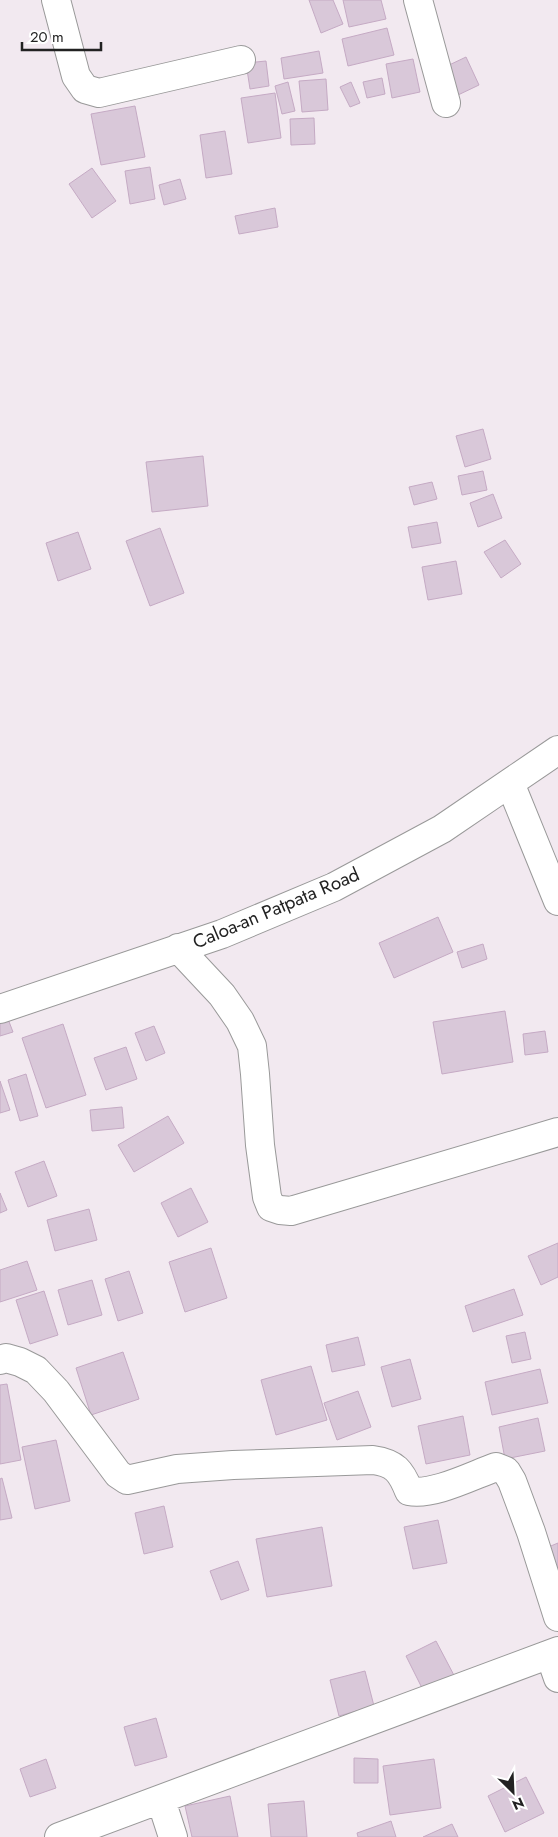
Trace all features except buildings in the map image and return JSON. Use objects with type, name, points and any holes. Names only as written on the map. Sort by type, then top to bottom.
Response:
[{"type":"street","points":[[56,0],[76,76],[85,90],[99,93],[240,60]]},
{"type":"street","points":[[418,0],[446,104]]},
{"type":"street","name":"Caloa-an Patpata Road","points":[[0,1009],[222,934],[334,887],[442,829],[558,750]]},
{"type":"street","points":[[510,783],[558,901]]},
{"type":"street","points":[[178,948],[222,995],[240,1021],[252,1046],[256,1074],[260,1144],[267,1197],[271,1207],[291,1211],[558,1132]]},
{"type":"street","points":[[0,1360],[6,1358],[29,1365],[36,1370],[56,1390],[118,1474],[128,1480],[177,1469],[373,1460],[386,1462],[396,1468],[410,1491],[419,1493],[436,1489],[496,1467],[506,1471],[512,1481],[531,1532],[558,1617]]},
{"type":"street","points":[[59,1837],[555,1661]]},
{"type":"street","points":[[161,1800],[174,1837]]}]
